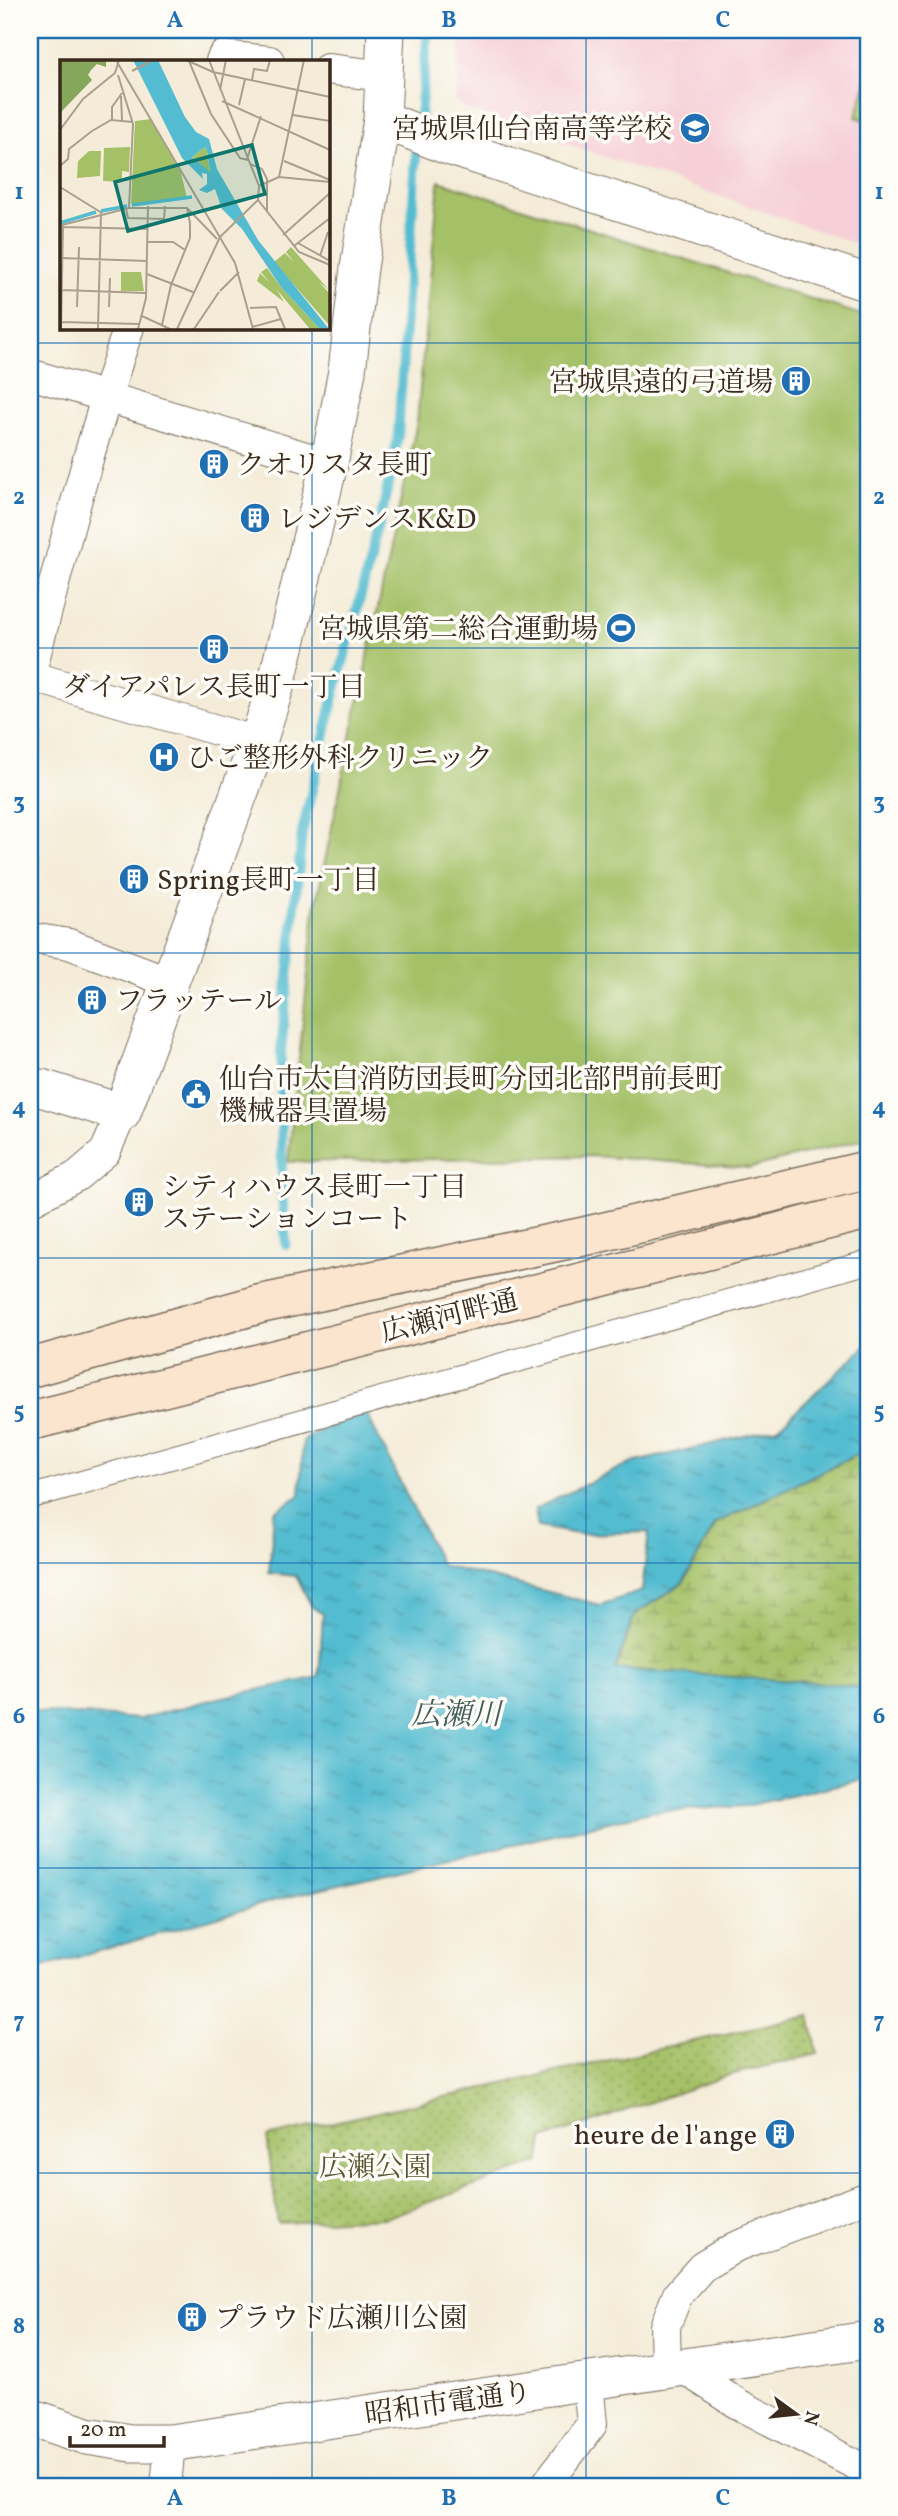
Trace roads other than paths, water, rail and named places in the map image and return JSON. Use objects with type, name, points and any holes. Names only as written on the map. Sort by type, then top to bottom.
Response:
[{"type":"main road","name":"広瀬河畔通","points":[[30,1368],[261,1304],[586,1236],[868,1170]]},
{"type":"main road","name":"広瀬河畔通","points":[[30,1420],[868,1210]]},
{"type":"street","points":[[30,1202],[77,1176],[105,1152],[170,982],[258,741],[277,681],[329,464],[347,371],[359,268],[389,122],[384,76],[386,30]]},
{"type":"street","points":[[221,60],[223,56],[261,60]]},
{"type":"street","points":[[329,69],[384,76]]},
{"type":"street","points":[[389,122],[444,145],[868,283]]},
{"type":"street","points":[[128,329],[67,530],[30,676],[258,741]]},
{"type":"street","points":[[30,374],[329,464]]},
{"type":"street","points":[[38,939],[69,944],[170,982]]},
{"type":"street","points":[[30,1088],[41,1088],[122,1113]]},
{"type":"street","points":[[30,1497],[868,1262]]},
{"type":"street","points":[[868,2197],[735,2247],[702,2267],[678,2294],[665,2326],[675,2370],[868,2471]]},
{"type":"street","name":"昭和市電通り","points":[[30,2417],[87,2436],[131,2443],[170,2443],[868,2340]]},
{"type":"street","points":[[545,2486],[592,2424],[588,2383]]},
{"type":"street","points":[[166,2486],[170,2443]]},
{"type":"water","name":"広瀬川","points":[[868,1344],[868,1449],[716,1523],[683,1583],[635,1614],[615,1669],[839,1684],[868,1689],[868,1778],[746,1806],[650,1812],[280,1899],[30,1971],[30,1711],[139,1719],[214,1699],[319,1677],[323,1614],[312,1607],[296,1576],[269,1573],[274,1512],[300,1495],[303,1441],[362,1404],[441,1565],[600,1605],[642,1591],[649,1532],[578,1534],[538,1527],[535,1509],[628,1464],[778,1428]]},
{"type":"waterway","points":[[419,127],[428,30]]},
{"type":"waterway","points":[[286,1244],[282,1192],[281,1051],[302,833],[331,708],[380,523],[398,436],[417,142]]},
{"type":"place","name":"宮城県仙台南高等学校","points":[[695,128]]},
{"type":"place","name":"宮城県遠的弓道場","points":[[796,381]]},
{"type":"place","name":"クオリスタ長町","points":[[214,464]]},
{"type":"place","name":"レジデンスK&D","points":[[255,518]]},
{"type":"place","name":"宮城県第二総合運動場","points":[[621,628]]},
{"type":"place","name":"ダイアパレス長町一丁目","points":[[214,649]]},
{"type":"place","name":"ひご整形外科クリニック","points":[[164,757]]},
{"type":"place","name":"Spring長町一丁目","points":[[134,879]]},
{"type":"place","name":"フラッテール","points":[[92,1000]]},
{"type":"place","name":"仙台市太白消防団長町分団北部門前長町 機械器具置場","points":[[196,1094]]},
{"type":"place","name":"シティハウス長町一丁目 ステーションコート","points":[[139,1202]]},
{"type":"place","name":"heure de l'ange","points":[[780,2134]]},
{"type":"place","name":"プラウド広瀬川公園","points":[[192,2317]]},
{"type":"park label","name":"広瀬公園","points":[[375,2166]]}]
